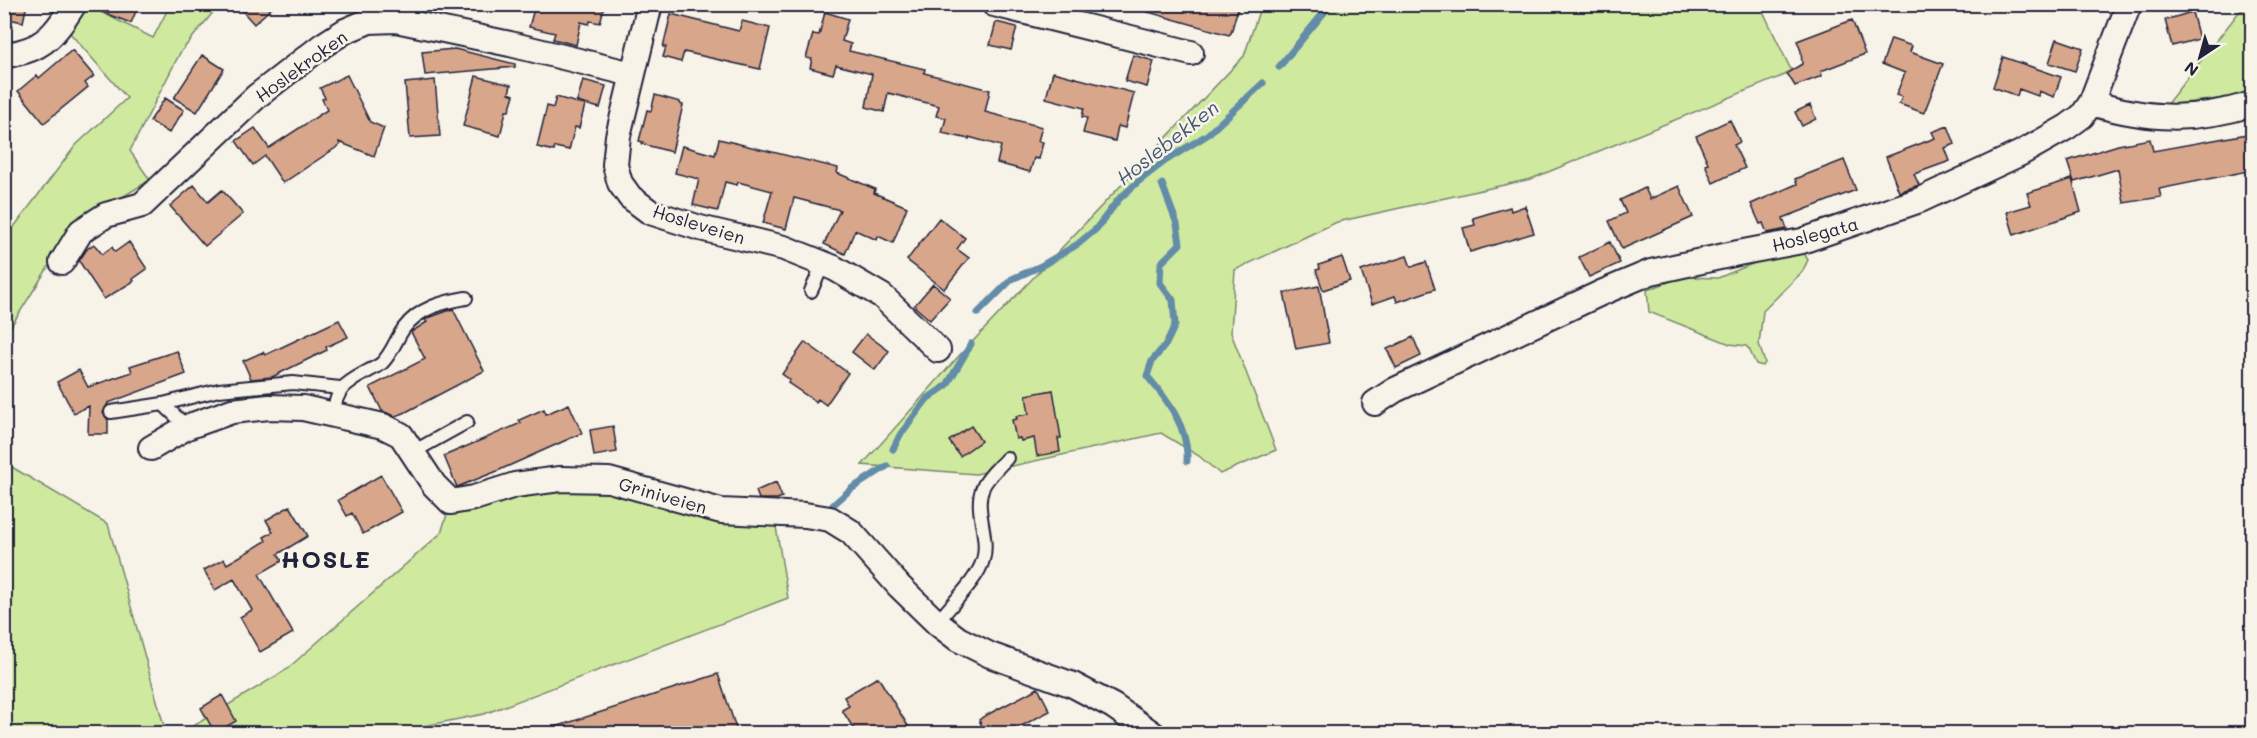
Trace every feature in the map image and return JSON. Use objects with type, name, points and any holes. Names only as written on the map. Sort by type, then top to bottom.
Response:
[{"type":"street","points":[[4,56],[23,52],[41,44],[74,4]]},
{"type":"street","name":"Hosleveien","points":[[650,4],[618,136],[615,165],[620,183],[630,197],[650,212],[700,228],[784,248],[823,264],[882,296],[938,350]]},
{"type":"street","points":[[994,4],[1191,54]]},
{"type":"street","points":[[2129,4],[2091,103],[2126,113],[2161,117],[2201,116],[2253,104]]},
{"type":"street","name":"Hoslekroken","points":[[62,261],[81,231],[106,215],[142,205],[257,96],[324,45],[345,31],[369,21],[396,20],[510,44],[632,74]]},
{"type":"street","name":"Hoslegata","points":[[1375,403],[1405,385],[1651,272],[1802,241],[1920,200],[2021,153],[2067,128],[2082,116],[2091,103]]},
{"type":"street","name":"Griniveien","points":[[151,448],[187,427],[232,411],[268,407],[303,408],[383,426],[401,435],[434,485],[451,502],[474,498],[515,484],[560,479],[609,480],[721,511],[805,515],[830,519],[851,532],[937,623],[958,639],[990,655],[1073,686],[1113,706],[1153,734]]},
{"type":"lane","points":[[811,291],[823,264]]},
{"type":"lane","points":[[111,412],[163,404],[219,390],[292,383],[340,388],[381,364],[396,344],[403,329],[415,316],[441,302],[466,298]]},
{"type":"lane","points":[[333,414],[340,388]]},
{"type":"lane","points":[[163,404],[187,427]]},
{"type":"lane","points":[[413,452],[467,422]]},
{"type":"lane","points":[[937,623],[966,588],[982,562],[985,535],[980,507],[981,492],[989,477],[1007,458]]},
{"type":"green space","points":[[87,5],[153,38],[170,5],[219,5],[180,53],[130,151],[150,180],[88,218],[57,253],[5,336],[4,240],[76,145],[127,98],[69,32]]},
{"type":"green space","points":[[1261,5],[1760,5],[1792,72],[1531,179],[1337,222],[1235,270],[1231,333],[1276,450],[1220,474],[1199,456],[1161,433],[976,474],[862,465],[957,358],[1244,56]]},
{"type":"green space","points":[[2252,5],[2252,95],[2166,105],[2239,12]]},
{"type":"green space","points":[[1802,250],[1808,260],[1802,272],[1763,311],[1759,344],[1765,363],[1763,366],[1756,364],[1746,346],[1730,344],[1649,312],[1647,290],[1682,277],[1718,278],[1779,253]]},
{"type":"green space","points":[[5,463],[108,524],[166,733],[5,733]]},
{"type":"green space","points":[[560,479],[774,515],[788,598],[484,714],[389,733],[180,734],[286,670],[441,533],[451,502]]},
{"type":"building","points":[[4,4],[27,4],[23,22],[4,18]]},
{"type":"building","points":[[88,4],[139,4],[131,23],[88,7]]},
{"type":"building","points":[[236,4],[276,4],[254,24]]},
{"type":"building","points":[[550,4],[605,4],[600,23],[581,22],[576,45],[553,39],[555,33],[529,27],[535,5],[550,8]]},
{"type":"building","points":[[1142,4],[1239,4],[1229,35],[1141,10]]},
{"type":"building","points":[[825,12],[848,19],[842,41],[851,44],[849,51],[925,69],[924,73],[990,90],[985,112],[1042,127],[1038,141],[1043,142],[1039,159],[1034,158],[1030,172],[997,163],[1001,146],[969,137],[969,139],[942,133],[946,118],[936,116],[939,106],[888,93],[884,112],[866,107],[872,74],[836,65],[833,74],[810,68],[812,59],[806,58],[813,34],[819,35]]},
{"type":"building","points":[[2192,12],[2199,39],[2172,46],[2165,20]]},
{"type":"building","points":[[671,14],[739,31],[742,21],[770,28],[760,69],[684,52],[681,62],[663,57],[666,47],[663,47]]},
{"type":"building","points":[[1852,20],[1865,54],[1821,71],[1822,76],[1795,86],[1787,73],[1802,64],[1797,41]]},
{"type":"building","points":[[996,22],[1017,27],[1011,50],[990,45]]},
{"type":"building","points":[[1891,39],[1912,46],[1910,52],[1943,64],[1924,113],[1899,104],[1902,97],[1896,95],[1905,73],[1882,64]]},
{"type":"building","points":[[2057,39],[2083,48],[2075,71],[2049,63]]},
{"type":"building","points":[[455,49],[515,64],[515,67],[425,75],[422,52]]},
{"type":"building","points":[[72,50],[94,76],[85,83],[88,87],[44,123],[18,91],[37,75],[39,78]]},
{"type":"building","points":[[202,55],[224,69],[197,112],[174,98]]},
{"type":"building","points":[[1133,55],[1154,61],[1147,87],[1125,81]]},
{"type":"building","points":[[2003,57],[2061,77],[2054,97],[2039,91],[2038,96],[2019,89],[2017,96],[1993,87]]},
{"type":"building","points":[[1053,72],[1134,93],[1125,128],[1118,126],[1115,141],[1083,133],[1087,118],[1082,117],[1084,108],[1046,98]]},
{"type":"building","points":[[347,75],[370,122],[384,128],[374,156],[339,142],[340,145],[283,183],[265,156],[253,165],[236,141],[255,128],[269,148],[327,110],[320,88]]},
{"type":"building","points":[[476,76],[511,85],[509,93],[514,95],[509,111],[506,111],[500,136],[463,126]]},
{"type":"building","points":[[435,80],[440,136],[410,138],[405,83]]},
{"type":"building","points":[[583,80],[606,86],[600,108],[577,102]]},
{"type":"building","points":[[655,95],[680,102],[683,105],[672,152],[642,144],[643,142],[639,141],[647,110],[651,111]]},
{"type":"building","points":[[556,97],[585,105],[579,128],[575,127],[569,150],[555,147],[554,151],[537,147],[547,106],[553,108]]},
{"type":"building","points":[[165,98],[184,110],[169,133],[150,121]]},
{"type":"building","points":[[1810,105],[1816,119],[1802,126],[1795,112]]},
{"type":"building","points":[[1730,120],[1740,142],[1734,145],[1745,168],[1713,183],[1705,164],[1708,163],[1696,136]]},
{"type":"building","points":[[1948,126],[1955,144],[1945,148],[1950,161],[1914,174],[1919,185],[1899,192],[1886,157],[1935,138],[1932,132]]},
{"type":"building","points":[[2253,133],[2253,170],[2159,189],[2161,197],[2124,203],[2118,169],[2074,182],[2067,161],[2118,145],[2150,139],[2153,151]]},
{"type":"building","points":[[719,139],[838,168],[837,173],[875,189],[874,193],[907,207],[893,243],[878,236],[877,240],[855,230],[845,254],[824,244],[840,210],[794,198],[786,229],[763,223],[772,191],[738,182],[737,185],[725,182],[718,211],[693,205],[699,179],[675,173],[682,146],[715,155]]},
{"type":"building","points":[[1844,160],[1856,190],[1783,218],[1787,229],[1767,233],[1751,204],[1797,184],[1795,179]]},
{"type":"building","points":[[2072,179],[2081,212],[2014,235],[2007,212],[2031,205],[2027,193]]},
{"type":"building","points":[[194,185],[208,202],[222,190],[243,214],[205,246],[170,206]]},
{"type":"building","points":[[1679,186],[1693,217],[1622,249],[1609,221],[1626,213],[1620,200],[1645,188],[1650,199]]},
{"type":"building","points":[[1525,206],[1534,233],[1470,252],[1463,228],[1475,225],[1473,218],[1510,207],[1511,211]]},
{"type":"building","points":[[939,218],[965,238],[957,249],[969,258],[944,289],[907,260]]},
{"type":"building","points":[[129,242],[147,269],[133,279],[134,281],[104,299],[79,261],[87,249],[94,244],[102,254],[112,247],[115,252]]},
{"type":"building","points":[[1610,242],[1620,263],[1589,277],[1579,257]]},
{"type":"building","points":[[1407,256],[1411,267],[1426,262],[1435,289],[1397,302],[1395,296],[1372,304],[1361,271]]},
{"type":"building","points":[[1342,257],[1350,281],[1323,290],[1316,270],[1320,269],[1319,265]]},
{"type":"building","points":[[933,284],[950,298],[930,320],[914,306]]},
{"type":"building","points":[[1319,286],[1329,343],[1296,349],[1284,293]]},
{"type":"building","points":[[453,309],[484,371],[404,413],[395,416],[382,411],[370,387],[425,359],[411,332],[427,322],[425,320],[428,318]]},
{"type":"building","points":[[339,320],[348,337],[272,377],[251,379],[243,361],[263,352],[265,355]]},
{"type":"building","points":[[866,334],[889,351],[875,370],[852,352]]},
{"type":"building","points":[[1413,337],[1421,356],[1396,368],[1387,349]]},
{"type":"building","points":[[805,342],[848,373],[826,405],[818,399],[816,402],[788,383],[790,380],[782,374]]},
{"type":"building","points":[[177,351],[186,374],[108,403],[103,413],[108,420],[108,434],[88,434],[89,406],[74,413],[57,382],[79,370],[88,387],[132,372],[130,366]]},
{"type":"building","points":[[1053,390],[1061,438],[1058,438],[1060,452],[1037,456],[1034,438],[1021,441],[1020,438],[1016,439],[1012,420],[1017,419],[1016,416],[1029,414],[1026,395]]},
{"type":"building","points":[[569,404],[582,433],[457,487],[444,456],[521,423],[519,420],[544,409],[546,414]]},
{"type":"building","points":[[613,426],[617,452],[594,456],[590,430]]},
{"type":"building","points":[[971,426],[981,441],[960,456],[949,441]]},
{"type":"building","points":[[381,475],[402,512],[363,534],[352,513],[347,516],[338,500]]},
{"type":"building","points":[[776,482],[782,497],[759,499],[756,491]]},
{"type":"building","points":[[290,506],[308,536],[278,554],[282,561],[259,574],[293,633],[260,652],[240,617],[252,610],[234,579],[215,590],[204,570],[224,559],[227,564],[266,541],[264,537],[273,532],[266,520]]},
{"type":"building","points":[[718,674],[738,734],[546,734],[546,730]]},
{"type":"building","points":[[878,677],[913,734],[857,734],[842,710],[849,706],[844,697]]},
{"type":"building","points":[[1038,688],[1050,711],[1006,734],[986,734],[979,720]]},
{"type":"building","points":[[222,695],[236,721],[215,733],[201,708]]},
{"type":"waterway","name":"Hoslebekken","points":[[1279,67],[1331,4]]},
{"type":"waterway","name":"Hoslebekken","points":[[978,313],[1012,279],[1041,266],[1078,244],[1096,229],[1119,199],[1139,181],[1165,161],[1207,135],[1263,83]]},
{"type":"waterway","points":[[1162,184],[1177,224],[1180,244],[1161,263],[1160,283],[1173,300],[1175,325],[1166,344],[1152,361],[1147,376],[1175,415],[1184,437],[1187,461]]},
{"type":"waterway","name":"Hoslebekken","points":[[893,449],[900,435],[927,399],[947,385],[971,344]]},
{"type":"waterway","name":"Hoslebekken","points":[[833,505],[851,489],[887,466]]},
{"type":"district","name":"HOSLE","points":[[326,558]]}]
